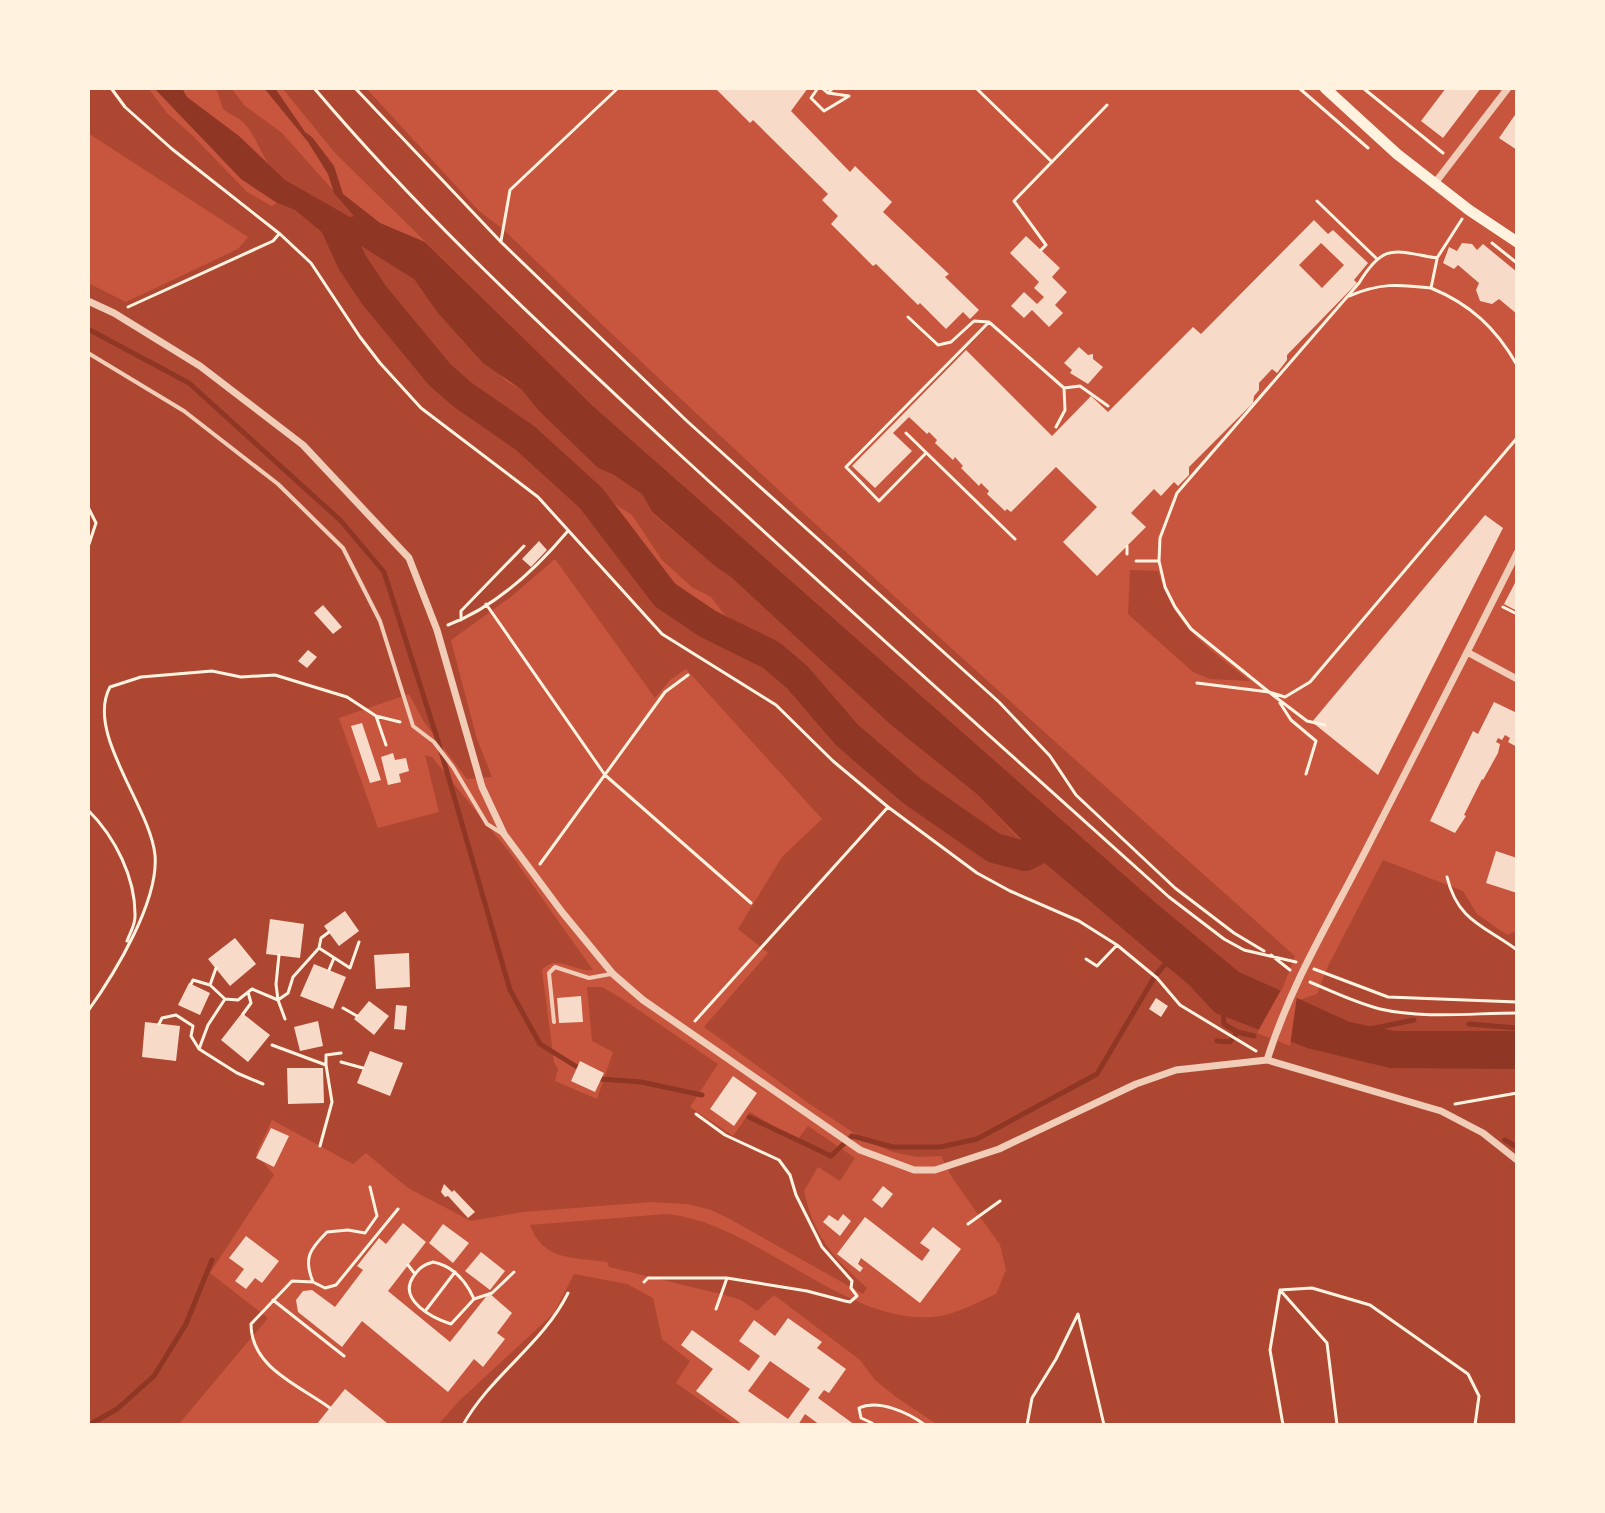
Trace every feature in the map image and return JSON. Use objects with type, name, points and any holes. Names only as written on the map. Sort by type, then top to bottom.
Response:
[{"type":"main road","points":[[1325,88],[1397,154],[1469,210],[1517,242]]},
{"type":"street","points":[[1435,183],[1508,88]]},
{"type":"street","points":[[88,301],[114,313],[200,366],[303,445],[409,558],[437,630],[482,787],[504,834],[531,871],[613,974],[643,1000],[860,1150],[914,1170],[935,1170],[999,1149],[1136,1084],[1176,1070],[1267,1060],[1441,1111],[1483,1133],[1517,1160]]},
{"type":"street","points":[[1267,1060],[1290,993],[1517,553]]},
{"type":"street","points":[[1467,652],[1517,679]]},
{"type":"lane","points":[[88,353],[184,411],[278,484],[343,548],[380,621],[413,726],[434,742],[453,767],[487,824],[504,834]]},
{"type":"lane","points":[[554,1022],[549,973],[555,967],[589,978],[613,974]]},
{"type":"path","points":[[111,88],[125,107],[172,149],[280,234],[311,263],[360,337],[421,408],[538,497],[662,634],[776,705],[833,761],[888,807],[977,873],[1079,921],[1117,945],[1157,978],[1180,1005],[1247,1044]]},
{"type":"path","points":[[314,88],[420,204],[545,330],[778,545],[1169,897],[1224,939],[1244,950],[1304,965],[1388,997],[1517,1002]]},
{"type":"path","points":[[355,88],[501,242],[688,422],[999,702],[1050,756],[1076,795],[1175,888],[1299,977],[1350,1000],[1381,1009],[1418,1013],[1517,1013]]},
{"type":"path","points":[[501,242],[510,190],[618,88]]},
{"type":"path","points":[[820,88],[828,93],[849,96],[824,111],[811,98],[820,88]]},
{"type":"path","points":[[828,93],[833,88]]},
{"type":"path","points":[[976,88],[1052,162]]},
{"type":"path","points":[[1363,88],[1452,160]]},
{"type":"path","points":[[1041,250],[1046,245],[1014,201],[1107,105]]},
{"type":"path","points":[[1317,201],[1376,258]]},
{"type":"path","points":[[1431,288],[1437,258],[1469,210]]},
{"type":"path","points":[[114,313],[273,241],[280,234]]},
{"type":"path","points":[[1325,725],[1307,721],[1191,629],[1165,587],[1159,561],[1160,538],[1177,493],[1359,283],[1376,258],[1393,251],[1437,258]]},
{"type":"path","points":[[1347,296],[1370,287],[1394,283],[1431,288],[1451,296],[1492,327],[1517,365]]},
{"type":"path","points":[[908,317],[938,345],[951,342],[974,321],[989,322],[1064,388],[1065,410],[1056,427]]},
{"type":"path","points":[[926,453],[879,501],[846,467],[989,322]]},
{"type":"path","points":[[1064,388],[1080,386],[1108,406]]},
{"type":"path","points":[[906,433],[1015,539]]},
{"type":"path","points":[[1197,683],[1269,692],[1285,697],[1310,682],[1517,438]]},
{"type":"path","points":[[88,507],[96,523],[88,547]]},
{"type":"path","points":[[88,523],[96,523]]},
{"type":"path","points":[[437,630],[461,620],[537,567],[568,531]]},
{"type":"path","points":[[461,620],[461,611],[524,546]]},
{"type":"path","points":[[1127,546],[1127,554]]},
{"type":"path","points":[[1136,561],[1159,561]]},
{"type":"path","points":[[1493,602],[1517,614]]},
{"type":"path","points":[[486,604],[605,775],[751,903]]},
{"type":"path","points":[[88,1011],[112,978],[153,889],[155,853],[105,722],[105,696],[110,687],[141,677],[212,671],[241,677],[275,675],[347,697],[376,716],[413,726]]},
{"type":"path","points":[[531,871],[540,864],[665,692],[688,675]]},
{"type":"path","points":[[1278,700],[1291,720],[1316,741],[1306,774]]},
{"type":"path","points":[[376,716],[386,745]]},
{"type":"path","points":[[687,1030],[888,807]]},
{"type":"path","points":[[88,810],[103,826],[130,876],[135,919],[112,978]]},
{"type":"path","points":[[1447,877],[1465,914],[1477,926],[1517,950]]},
{"type":"path","points":[[278,1000],[288,993],[293,977],[319,948],[321,938],[329,932]]},
{"type":"path","points":[[319,948],[350,968],[359,942]]},
{"type":"path","points":[[1086,959],[1097,966],[1117,945]]},
{"type":"path","points":[[279,955],[276,984],[285,1019]]},
{"type":"path","points":[[329,970],[334,958]]},
{"type":"path","points":[[210,985],[216,968]]},
{"type":"path","points":[[191,984],[193,980],[210,985],[225,999],[238,1000],[252,989],[278,1000]]},
{"type":"path","points":[[243,1014],[251,1003],[248,992]]},
{"type":"path","points":[[199,1049],[208,1025],[225,999]]},
{"type":"path","points":[[343,1008],[357,1016]]},
{"type":"path","points":[[159,1024],[162,1018],[176,1015],[193,1026],[191,1036],[199,1049],[237,1073],[263,1084]]},
{"type":"path","points":[[272,1045],[326,1065]]},
{"type":"path","points":[[320,1146],[332,1102],[326,1055],[341,1053]]},
{"type":"path","points":[[341,1062],[363,1068]]},
{"type":"path","points":[[1441,1111],[1463,1102],[1517,1093]]},
{"type":"path","points":[[644,1282],[648,1278],[727,1278],[807,1291],[850,1302],[857,1296],[851,1288],[852,1281],[832,1262],[822,1247],[796,1195],[790,1175],[779,1160],[725,1135],[696,1114]]},
{"type":"path","points":[[313,1282],[306,1266],[312,1247],[327,1232],[348,1230],[365,1233],[377,1216],[370,1187]]},
{"type":"path","points":[[968,1224],[1000,1201]]},
{"type":"path","points":[[330,1408],[301,1386],[281,1378],[251,1339],[251,1324],[292,1281],[313,1282],[325,1288],[336,1285],[398,1209]]},
{"type":"path","points":[[474,1299],[455,1272],[433,1262],[422,1266],[407,1291],[410,1298],[425,1311],[451,1324],[474,1299],[492,1293],[514,1272]]},
{"type":"path","points":[[408,1265],[415,1274]]},
{"type":"path","points":[[425,1311],[455,1272]]},
{"type":"path","points":[[716,1309],[727,1278]]},
{"type":"path","points":[[1280,1290],[1312,1288],[1370,1305],[1468,1374],[1479,1396],[1475,1425]]},
{"type":"path","points":[[1280,1290],[1270,1350],[1283,1425]]},
{"type":"path","points":[[1280,1290],[1327,1343],[1337,1425]]},
{"type":"path","points":[[463,1425],[472,1408],[492,1384],[558,1313],[568,1293]]},
{"type":"path","points":[[273,1300],[344,1356]]},
{"type":"path","points":[[1027,1425],[1032,1398],[1078,1314],[1104,1425]]},
{"type":"path","points":[[872,1423],[861,1418],[859,1408],[881,1405],[925,1425]]},
{"type":"shaded area","points":[[88,88],[148,88],[167,113],[247,192],[272,206],[277,203],[295,210],[336,244],[347,271],[432,377],[576,492],[661,600],[681,617],[754,657],[905,797],[970,842],[1005,860],[1023,863],[1041,860],[1189,985],[1215,1013],[1307,1048],[1517,1069],[1517,1425],[938,1425],[896,1397],[875,1380],[860,1360],[774,1295],[757,1311],[741,1300],[725,1295],[609,1267],[607,1262],[571,1258],[543,1245],[530,1225],[666,1214],[700,1221],[735,1236],[841,1294],[876,1309],[911,1317],[945,1315],[996,1294],[1006,1270],[1000,1245],[953,1179],[941,1156],[916,1157],[868,1142],[811,1105],[704,1027],[768,953],[738,929],[782,857],[822,819],[686,669],[670,680],[655,698],[555,559],[512,596],[451,640],[476,736],[492,777],[467,779],[424,722],[409,694],[339,718],[378,828],[439,812],[425,755],[432,757],[510,853],[593,970],[554,963],[542,970],[554,1062],[558,1069],[555,1081],[597,1099],[613,1052],[592,1041],[587,987],[602,987],[621,998],[718,1064],[690,1107],[733,1136],[750,1112],[797,1140],[808,1126],[855,1158],[840,1181],[818,1167],[804,1191],[813,1221],[826,1245],[867,1288],[863,1294],[728,1218],[687,1204],[651,1202],[523,1212],[471,1221],[408,1188],[366,1153],[353,1164],[272,1120],[256,1154],[274,1175],[210,1273],[268,1318],[178,1425],[88,1425],[88,283],[126,302],[238,249],[248,237],[88,133]]},
{"type":"shaded area","points":[[154,88],[182,88],[187,97],[239,136],[285,180],[350,217],[354,216],[334,193],[328,174],[308,142],[264,88],[275,88],[305,132],[334,166],[343,194],[380,223],[425,242],[594,407],[1156,903],[1239,972],[1350,1022],[1395,1031],[1517,1031],[1517,1069],[1390,1068],[1307,1048],[1215,1013],[1189,985],[1041,860],[978,795],[891,725],[731,577],[652,512],[642,494],[598,468],[539,411],[522,390],[483,363],[437,312],[414,279],[361,246],[336,244],[295,210],[277,203],[241,179]]},
{"type":"shaded area","points":[[216,88],[231,88],[245,106],[282,133],[355,215],[351,217],[322,203],[274,171],[244,123],[223,109]]},
{"type":"shaded area","points":[[282,88],[366,88],[479,211],[504,230],[896,598],[1295,956],[1281,992],[1239,972],[1156,903],[594,407],[336,154]]},
{"type":"shaded area","points":[[356,244],[414,279],[437,312],[506,381],[522,390],[539,411],[598,468],[642,494],[652,513],[731,577],[891,725],[978,795],[1023,843],[1017,851],[990,843],[932,799],[853,727],[833,706],[821,685],[808,671],[724,614],[711,597],[693,588],[662,560],[632,515],[602,496],[500,408],[431,356],[425,342],[372,272],[358,260]]},
{"type":"shaded area","points":[[1130,570],[1158,571],[1165,591],[1183,622],[1206,646],[1250,681],[1210,679],[1193,672],[1128,614]]},
{"type":"shaded area","points":[[1383,860],[1463,891],[1477,914],[1507,935],[1517,931],[1517,1031],[1395,1031],[1350,1022],[1299,1000],[1317,994],[1328,966]]},
{"type":"shaded area","points":[[574,1274],[627,1284],[653,1298],[662,1339],[690,1361],[676,1383],[736,1425],[438,1425],[458,1402],[554,1313]]},
{"type":"pier","points":[[1281,990],[1297,996],[1290,1046],[1257,1033]]},
{"type":"building","points":[[715,88],[808,88],[791,111],[850,172],[855,166],[892,202],[883,212],[949,274],[945,277],[979,310],[970,319],[963,312],[946,329],[876,264],[873,266],[831,224],[838,216],[822,200],[828,194],[753,120],[750,123]]},
{"type":"building","points":[[1446,88],[1481,88],[1443,138],[1421,121]]},
{"type":"building","points":[[1517,112],[1517,150],[1499,138]]},
{"type":"building","points":[[1314,220],[1328,234],[1333,230],[1368,263],[1354,280],[1357,283],[1287,355],[1287,360],[1277,373],[1272,369],[1259,383],[1253,403],[1189,467],[1189,475],[1178,486],[1174,482],[1161,496],[1154,489],[1131,513],[1146,527],[1097,576],[1063,542],[1097,507],[1056,467],[1011,512],[1005,511],[987,494],[989,491],[981,483],[979,486],[961,468],[963,466],[955,457],[953,460],[935,443],[937,440],[929,432],[927,434],[909,417],[893,433],[912,451],[875,488],[852,466],[966,350],[1052,436],[1091,396],[1108,412],[1193,327],[1201,334]],"holes":[[[1321,243],[1344,265],[1322,288],[1299,265]]]},
{"type":"building","points":[[1026,236],[1060,268],[1052,277],[1067,292],[1055,305],[1063,313],[1049,327],[1032,310],[1024,318],[1011,306],[1024,292],[1037,304],[1044,297],[1034,288],[1039,282],[1010,253]]},
{"type":"building","points":[[1462,243],[1472,244],[1477,250],[1483,244],[1517,272],[1517,314],[1499,299],[1492,304],[1480,301],[1476,290],[1479,283],[1458,265],[1454,269],[1443,263],[1449,247],[1457,251]]},
{"type":"building","points":[[1079,347],[1088,355],[1093,354],[1093,359],[1103,367],[1088,384],[1070,373],[1072,370],[1064,363]]},
{"type":"building","points":[[1485,515],[1503,528],[1378,775],[1312,722]]},
{"type":"building","points":[[539,541],[547,550],[531,567],[522,559]]},
{"type":"building","points":[[1517,579],[1517,611],[1504,604]]},
{"type":"building","points":[[323,605],[342,627],[333,634],[314,613]]},
{"type":"building","points":[[308,650],[317,657],[307,668],[298,661]]},
{"type":"building","points":[[1494,702],[1517,713],[1517,747],[1508,742],[1510,738],[1505,735],[1502,740],[1498,738],[1498,753],[1455,833],[1430,821],[1473,731],[1478,734]]},
{"type":"building","points":[[362,723],[381,780],[370,783],[351,726]]},
{"type":"building","points":[[393,753],[395,760],[406,758],[409,771],[399,774],[401,782],[388,785],[381,757]]},
{"type":"building","points":[[1496,851],[1517,858],[1517,893],[1486,883]]},
{"type":"building","points":[[345,911],[359,931],[339,946],[324,926]]},
{"type":"building","points":[[270,919],[304,924],[300,958],[266,954]]},
{"type":"building","points":[[235,938],[256,964],[230,986],[208,959]]},
{"type":"building","points":[[409,953],[410,987],[376,989],[374,955]]},
{"type":"building","points":[[314,964],[346,977],[333,1009],[300,996]]},
{"type":"building","points":[[189,983],[210,993],[200,1015],[178,1005]]},
{"type":"building","points":[[581,996],[583,1022],[559,1023],[557,998]]},
{"type":"building","points":[[1156,998],[1168,1006],[1161,1017],[1149,1009]]},
{"type":"building","points":[[369,1001],[389,1016],[374,1035],[354,1019]]},
{"type":"building","points":[[396,1005],[407,1006],[405,1030],[394,1029]]},
{"type":"building","points":[[242,1013],[270,1035],[248,1062],[221,1040]]},
{"type":"building","points":[[318,1021],[323,1046],[300,1051],[294,1027]]},
{"type":"building","points":[[145,1022],[180,1026],[176,1061],[142,1057]]},
{"type":"building","points":[[370,1051],[403,1063],[390,1096],[357,1083]]},
{"type":"building","points":[[580,1061],[604,1073],[595,1092],[571,1081]]},
{"type":"building","points":[[287,1068],[323,1068],[324,1103],[288,1104]]},
{"type":"building","points":[[733,1076],[757,1093],[734,1126],[710,1109]]},
{"type":"building","points":[[271,1128],[289,1136],[274,1167],[256,1158]]},
{"type":"building","points":[[444,1184],[475,1212],[468,1218],[441,1192]]},
{"type":"building","points":[[883,1186],[893,1194],[882,1208],[872,1200]]},
{"type":"building","points":[[843,1214],[851,1221],[840,1236],[823,1222],[829,1215],[838,1221]]},
{"type":"building","points":[[865,1217],[922,1261],[930,1250],[920,1243],[933,1227],[961,1249],[920,1303],[861,1258],[858,1264],[863,1268],[860,1272],[837,1254]]},
{"type":"building","points":[[403,1223],[426,1242],[388,1291],[450,1342],[489,1293],[512,1313],[497,1333],[505,1339],[483,1367],[474,1359],[448,1392],[362,1321],[342,1347],[298,1312],[296,1300],[303,1291],[312,1290],[335,1307],[363,1270],[357,1266],[379,1238],[386,1244]]},
{"type":"building","points":[[443,1224],[469,1243],[453,1263],[429,1243]]},
{"type":"building","points":[[246,1236],[279,1261],[262,1283],[255,1278],[246,1289],[235,1281],[244,1269],[229,1258]]},
{"type":"building","points":[[481,1252],[505,1271],[490,1290],[465,1271]]},
{"type":"building","points":[[788,1318],[822,1342],[817,1348],[846,1369],[829,1393],[824,1390],[818,1398],[855,1425],[820,1425],[805,1414],[798,1425],[743,1425],[696,1391],[713,1369],[681,1345],[692,1330],[749,1371],[760,1356],[739,1341],[754,1320],[775,1336]],"holes":[[[770,1361],[810,1389],[788,1419],[748,1391]]]},
{"type":"building","points":[[345,1389],[387,1423],[316,1425]]},
{"type":"waterway","points":[[336,227],[352,262],[374,295],[440,375],[525,438],[591,498],[665,595],[708,624],[771,655],[797,677],[847,735],[912,791],[994,848],[1025,856],[1055,841]]},
{"type":"waterway","points":[[88,329],[189,383],[341,521],[384,572],[438,741],[510,990],[540,1044],[577,1067]]},
{"type":"waterway","points":[[749,1117],[831,1156],[852,1136],[893,1147],[940,1147],[977,1139],[1097,1074],[1155,976],[1168,961]]},
{"type":"waterway","points":[[1223,1012],[1224,1024],[1237,1032],[1254,1036]]},
{"type":"waterway","points":[[1365,1030],[1414,1020]]},
{"type":"waterway","points":[[1469,1024],[1517,1028]]},
{"type":"waterway","points":[[1217,1041],[1230,1042],[1236,1034]]},
{"type":"waterway","points":[[601,1079],[641,1082],[702,1095]]},
{"type":"waterway","points":[[1505,1140],[1517,1147]]},
{"type":"waterway","points":[[89,1425],[117,1409],[154,1376],[186,1324],[212,1260]]}]
